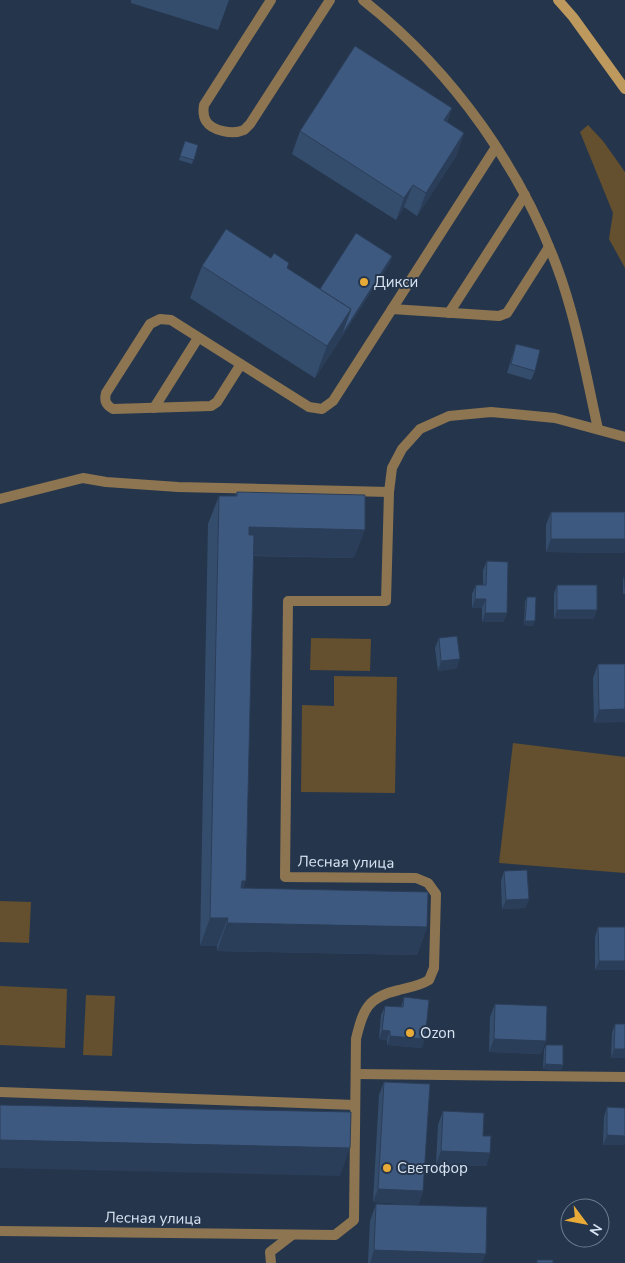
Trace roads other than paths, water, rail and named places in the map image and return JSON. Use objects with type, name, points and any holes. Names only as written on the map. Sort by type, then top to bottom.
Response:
[{"type":"main road","points":[[558,0],[573,17],[625,89]]},
{"type":"street","points":[[271,0],[204,105],[203,114],[206,122],[214,128],[222,131],[237,131],[243,130],[250,124],[330,0]]},
{"type":"street","points":[[363,0],[432,64],[466,104],[496,147],[525,196],[549,247],[562,282],[577,334],[598,429]]},
{"type":"street","points":[[241,364],[218,402],[211,406],[113,409],[107,406],[104,400],[106,393],[150,324],[160,319],[171,320],[198,338],[241,364],[309,407],[322,409],[333,402],[496,147]]},
{"type":"street","points":[[449,313],[525,196]]},
{"type":"street","points":[[392,309],[499,316],[507,312],[549,247]]},
{"type":"street","points":[[154,408],[198,338]]},
{"type":"street","name":"Лесная улица","points":[[0,1231],[335,1235],[354,1220],[356,1039],[360,1020],[370,1003],[382,995],[418,987],[430,980],[434,968],[436,894],[428,883],[416,878],[285,877],[288,601],[386,601],[389,492],[392,468],[402,448],[420,429],[449,416],[492,412],[555,418],[625,437]]},
{"type":"street","points":[[0,499],[83,478],[106,482],[178,487],[389,492]]},
{"type":"street","points":[[356,1074],[625,1077]]},
{"type":"street","points":[[0,1092],[355,1105]]},
{"type":"street","points":[[271,1263],[270,1252],[292,1235]]},
{"type":"place","name":"Дикси","points":[[364,282]]},
{"type":"place","name":"Ozon","points":[[410,1033]]},
{"type":"place","name":"Светофор","points":[[387,1168]]}]
